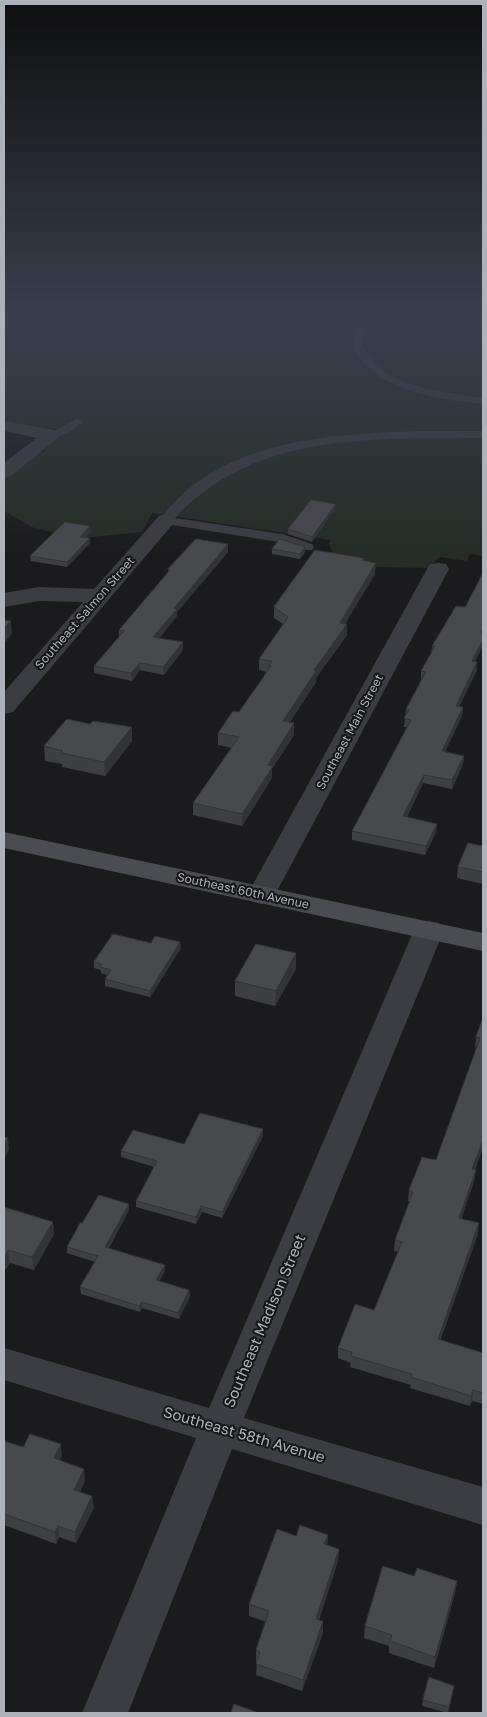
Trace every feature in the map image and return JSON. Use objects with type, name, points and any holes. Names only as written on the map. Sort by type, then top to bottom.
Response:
[{"type":"main road","name":"Southeast 60th Avenue","points":[[4,840],[483,942]]},
{"type":"street","points":[[4,426],[52,435]]},
{"type":"street","points":[[4,472],[52,435]]},
{"type":"street","name":"Southeast Salmon Street","points":[[4,706],[166,520]]},
{"type":"street","name":"Southeast Main Street","points":[[262,895],[438,569]]},
{"type":"street","points":[[4,600],[39,594],[101,596]]},
{"type":"street","name":"Southeast Madison Street","points":[[105,1713],[220,1428],[429,930]]},
{"type":"street","name":"Southeast 58th Avenue","points":[[4,1364],[483,1506]]},
{"type":"lane","points":[[440,394],[483,401]]},
{"type":"lane","points":[[52,435],[64,431],[77,422]]},
{"type":"lane","points":[[166,520],[198,489],[217,475],[238,464],[269,454],[315,443],[373,436],[483,435]]},
{"type":"lane","points":[[166,520],[282,538],[307,547]]},
{"type":"shaded area","points":[[4,394],[483,394],[483,556],[470,554],[467,561],[440,557],[427,568],[376,567],[336,560],[329,544],[331,540],[152,513],[142,532],[82,538],[34,528],[4,511],[4,470],[17,459],[46,451],[40,443],[64,429],[4,428]]},
{"type":"building","points":[[311,500],[336,504],[312,537],[288,529]]},
{"type":"building","points":[[65,522],[90,526],[80,537],[90,538],[67,562],[30,556]]},
{"type":"building","points":[[196,539],[228,544],[174,608],[177,609],[153,637],[183,642],[163,667],[140,663],[131,673],[94,666],[124,631],[119,630],[170,570],[168,569]]},
{"type":"building","points":[[280,539],[305,547],[300,554],[272,549]]},
{"type":"building","points":[[315,550],[364,558],[362,560],[376,563],[340,623],[347,624],[314,670],[316,671],[283,721],[294,723],[268,765],[273,766],[242,814],[193,803],[239,737],[218,733],[233,711],[239,712],[271,666],[269,666],[272,661],[259,659],[288,617],[274,607]]},
{"type":"building","points":[[483,573],[483,628],[481,632],[483,633],[483,640],[472,661],[477,662],[456,706],[463,707],[442,751],[464,756],[452,780],[424,775],[403,816],[437,824],[426,846],[352,831],[411,720],[404,718],[409,710],[406,709],[426,672],[421,671],[435,646],[432,646],[456,606],[465,607]]},
{"type":"building","points":[[4,620],[11,621],[4,628]]},
{"type":"building","points":[[67,719],[90,724],[93,721],[132,727],[104,762],[61,753],[63,751],[44,746]]},
{"type":"building","points":[[468,843],[483,846],[483,872],[458,867]]},
{"type":"building","points":[[113,934],[151,943],[155,936],[180,942],[150,991],[105,979],[111,970],[100,967],[102,964],[94,962]]},
{"type":"building","points":[[256,944],[296,953],[276,991],[235,981]]},
{"type":"building","points":[[483,1018],[483,1140],[472,1169],[476,1170],[459,1218],[479,1223],[438,1339],[483,1353],[483,1393],[473,1390],[471,1396],[411,1377],[412,1374],[351,1356],[352,1352],[338,1348],[355,1304],[374,1310],[402,1242],[395,1240],[413,1192],[409,1190],[422,1157],[436,1160],[480,1038],[476,1037]]},
{"type":"building","points":[[200,1113],[263,1129],[222,1212],[201,1206],[196,1217],[136,1201],[157,1161],[121,1151],[133,1130],[184,1144]]},
{"type":"building","points":[[99,1195],[129,1204],[105,1247],[165,1265],[156,1280],[189,1290],[178,1313],[142,1302],[139,1306],[80,1287],[98,1256],[67,1247],[80,1223],[82,1223]]},
{"type":"building","points":[[4,1207],[53,1222],[32,1257],[8,1250],[4,1256]]},
{"type":"building","points":[[30,1434],[61,1444],[54,1458],[84,1469],[74,1490],[92,1496],[75,1532],[58,1526],[55,1532],[4,1514],[4,1441],[23,1447]]},
{"type":"building","points":[[300,1525],[328,1535],[324,1544],[339,1549],[316,1619],[323,1621],[303,1680],[256,1664],[260,1652],[256,1650],[269,1611],[249,1604],[277,1529],[296,1536]]},
{"type":"building","points":[[383,1566],[414,1576],[417,1568],[457,1581],[435,1657],[390,1641],[392,1635],[365,1626]]},
{"type":"building","points":[[429,1677],[454,1686],[449,1707],[423,1700]]},
{"type":"building","points":[[234,1704],[259,1713],[231,1713]]}]
